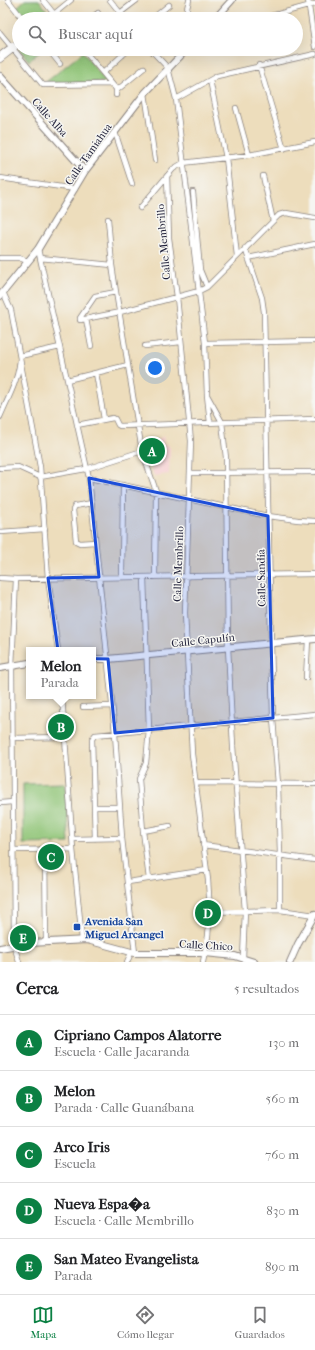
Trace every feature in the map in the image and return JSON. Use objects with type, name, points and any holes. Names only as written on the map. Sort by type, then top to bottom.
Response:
[{"type":"street","points":[[8,0],[17,12]]},
{"type":"street","points":[[43,0],[52,12]]},
{"type":"street","points":[[56,12],[71,0]]},
{"type":"street","points":[[110,0],[119,12]]},
{"type":"street","points":[[121,12],[136,0]]},
{"type":"street","points":[[185,0],[189,2],[187,12]]},
{"type":"street","points":[[221,12],[232,0]]},
{"type":"street","points":[[309,3],[315,47]]},
{"type":"street","points":[[281,12],[309,3],[315,4]]},
{"type":"street","points":[[160,12],[169,5]]},
{"type":"street","points":[[0,33],[12,47]]},
{"type":"street","points":[[0,55],[12,47]]},
{"type":"street","points":[[0,60],[12,47]]},
{"type":"street","points":[[176,99],[217,76],[259,65],[315,54]]},
{"type":"street","points":[[20,56],[44,84],[112,84]]},
{"type":"street","points":[[54,56],[60,64]]},
{"type":"street","points":[[89,56],[112,84],[117,93],[144,68]]},
{"type":"street","points":[[103,73],[121,56]]},
{"type":"street","points":[[157,56],[168,68],[176,99],[205,343],[207,395],[210,423]]},
{"type":"street","name":"Calle Tamiahua","points":[[2,294],[38,249],[85,171],[145,93],[180,56]]},
{"type":"street","points":[[259,65],[284,149]]},
{"type":"street","name":"Calle Alba","points":[[0,76],[85,171]]},
{"type":"street","points":[[210,80],[226,158],[238,256]]},
{"type":"street","points":[[145,93],[155,160]]},
{"type":"street","points":[[236,108],[249,155]]},
{"type":"street","points":[[115,132],[132,184]]},
{"type":"street","points":[[140,208],[173,169],[183,163],[249,155],[315,142]]},
{"type":"street","name":"Calle Membrillo","points":[[167,176],[169,238],[177,297],[191,441],[185,613],[192,754],[207,870],[210,912],[208,936],[203,962]]},
{"type":"street","points":[[263,176],[273,221]]},
{"type":"street","points":[[0,178],[75,189]]},
{"type":"street","points":[[193,192],[200,270],[207,287]]},
{"type":"street","points":[[116,292],[99,294],[95,296],[84,311],[80,320],[120,312],[199,291],[207,287],[279,215],[286,213],[315,218]]},
{"type":"street","points":[[108,218],[112,265],[142,451],[156,491],[155,577]]},
{"type":"street","points":[[248,258],[315,244]]},
{"type":"street","name":"Calle Sandía","points":[[245,248],[262,298],[264,312],[273,718],[278,784],[280,910]]},
{"type":"street","points":[[38,249],[89,478],[115,734],[122,838],[128,882],[133,953],[127,962]]},
{"type":"street","points":[[0,258],[19,258],[28,261]]},
{"type":"street","points":[[40,258],[112,265]]},
{"type":"street","points":[[2,294],[11,310],[40,467],[48,578],[58,647]]},
{"type":"street","points":[[86,319],[91,346]]},
{"type":"street","points":[[205,343],[315,341]]},
{"type":"street","points":[[145,346],[181,342]]},
{"type":"street","points":[[20,356],[60,347]]},
{"type":"street","points":[[0,418],[17,377],[20,356]]},
{"type":"street","points":[[67,380],[128,365]]},
{"type":"street","points":[[96,373],[104,419]]},
{"type":"street","points":[[207,395],[222,422],[226,473],[228,647],[245,911],[244,960]]},
{"type":"street","points":[[76,425],[114,418],[117,425],[120,426],[315,419]]},
{"type":"street","points":[[0,468],[18,467],[40,477],[86,469],[142,451]]},
{"type":"street","points":[[190,473],[315,472]]},
{"type":"street","points":[[89,478],[268,516],[315,521]]},
{"type":"street","points":[[122,577],[123,485]]},
{"type":"street","points":[[92,503],[75,506],[73,510],[76,541],[80,543],[95,542]]},
{"type":"street","points":[[0,532],[44,529]]},
{"type":"street","points":[[0,578],[315,574]]},
{"type":"street","points":[[144,577],[149,730],[146,763],[139,779],[149,879]]},
{"type":"street","points":[[16,578],[12,666],[12,738],[14,945],[19,962]]},
{"type":"street","points":[[306,678],[312,639]]},
{"type":"street","name":"Calle Capulín","points":[[96,658],[108,659],[187,652],[271,642],[312,639]]},
{"type":"street","points":[[0,668],[26,664]]},
{"type":"street","points":[[62,699],[73,849],[82,940]]},
{"type":"street","points":[[83,707],[112,706]]},
{"type":"street","points":[[95,839],[92,739],[96,734],[115,734],[315,714]]},
{"type":"street","points":[[12,738],[65,737]]},
{"type":"street","points":[[196,783],[315,784]]},
{"type":"street","points":[[0,803],[13,802]]},
{"type":"street","points":[[94,807],[120,807]]},
{"type":"street","points":[[143,831],[170,826]]},
{"type":"street","points":[[73,840],[122,838]]},
{"type":"street","points":[[203,845],[315,860]]},
{"type":"street","points":[[45,849],[46,942]]},
{"type":"street","points":[[14,850],[73,849]]},
{"type":"street","points":[[128,882],[207,870]]},
{"type":"street","points":[[210,912],[280,910],[315,915],[298,944],[290,962]]},
{"type":"street","name":"Calle Chico","points":[[0,948],[46,942],[87,940],[133,953],[224,954],[254,962]]},
{"type":"highlighted area","points":[[89,478],[268,516],[273,718],[115,733],[108,659],[59,658],[48,578],[99,577]]},
{"type":"shaded area","points":[[164,436],[163,444],[168,445],[170,448],[169,474],[154,476],[145,447]]},
{"type":"green space","points":[[25,0],[39,0],[48,12],[19,12],[16,8]]},
{"type":"green space","points":[[25,56],[35,56],[29,61]]},
{"type":"green space","points":[[78,56],[86,56],[106,82],[57,83],[46,82]]},
{"type":"green space","points":[[65,783],[69,843],[23,844],[23,784]]},
{"type":"place","name":"Cipriano Campos Alatorre","points":[[152,451]]},
{"type":"place","name":"Melon","points":[[61,727]]},
{"type":"place","name":"Arco Iris","points":[[51,857]]},
{"type":"place","name":"Nueva Espa�a","points":[[208,913]]},
{"type":"place","name":"Avenida San Miguel Arcangel","points":[[77,927]]},
{"type":"place","name":"San Mateo Evangelista","points":[[23,938]]}]
